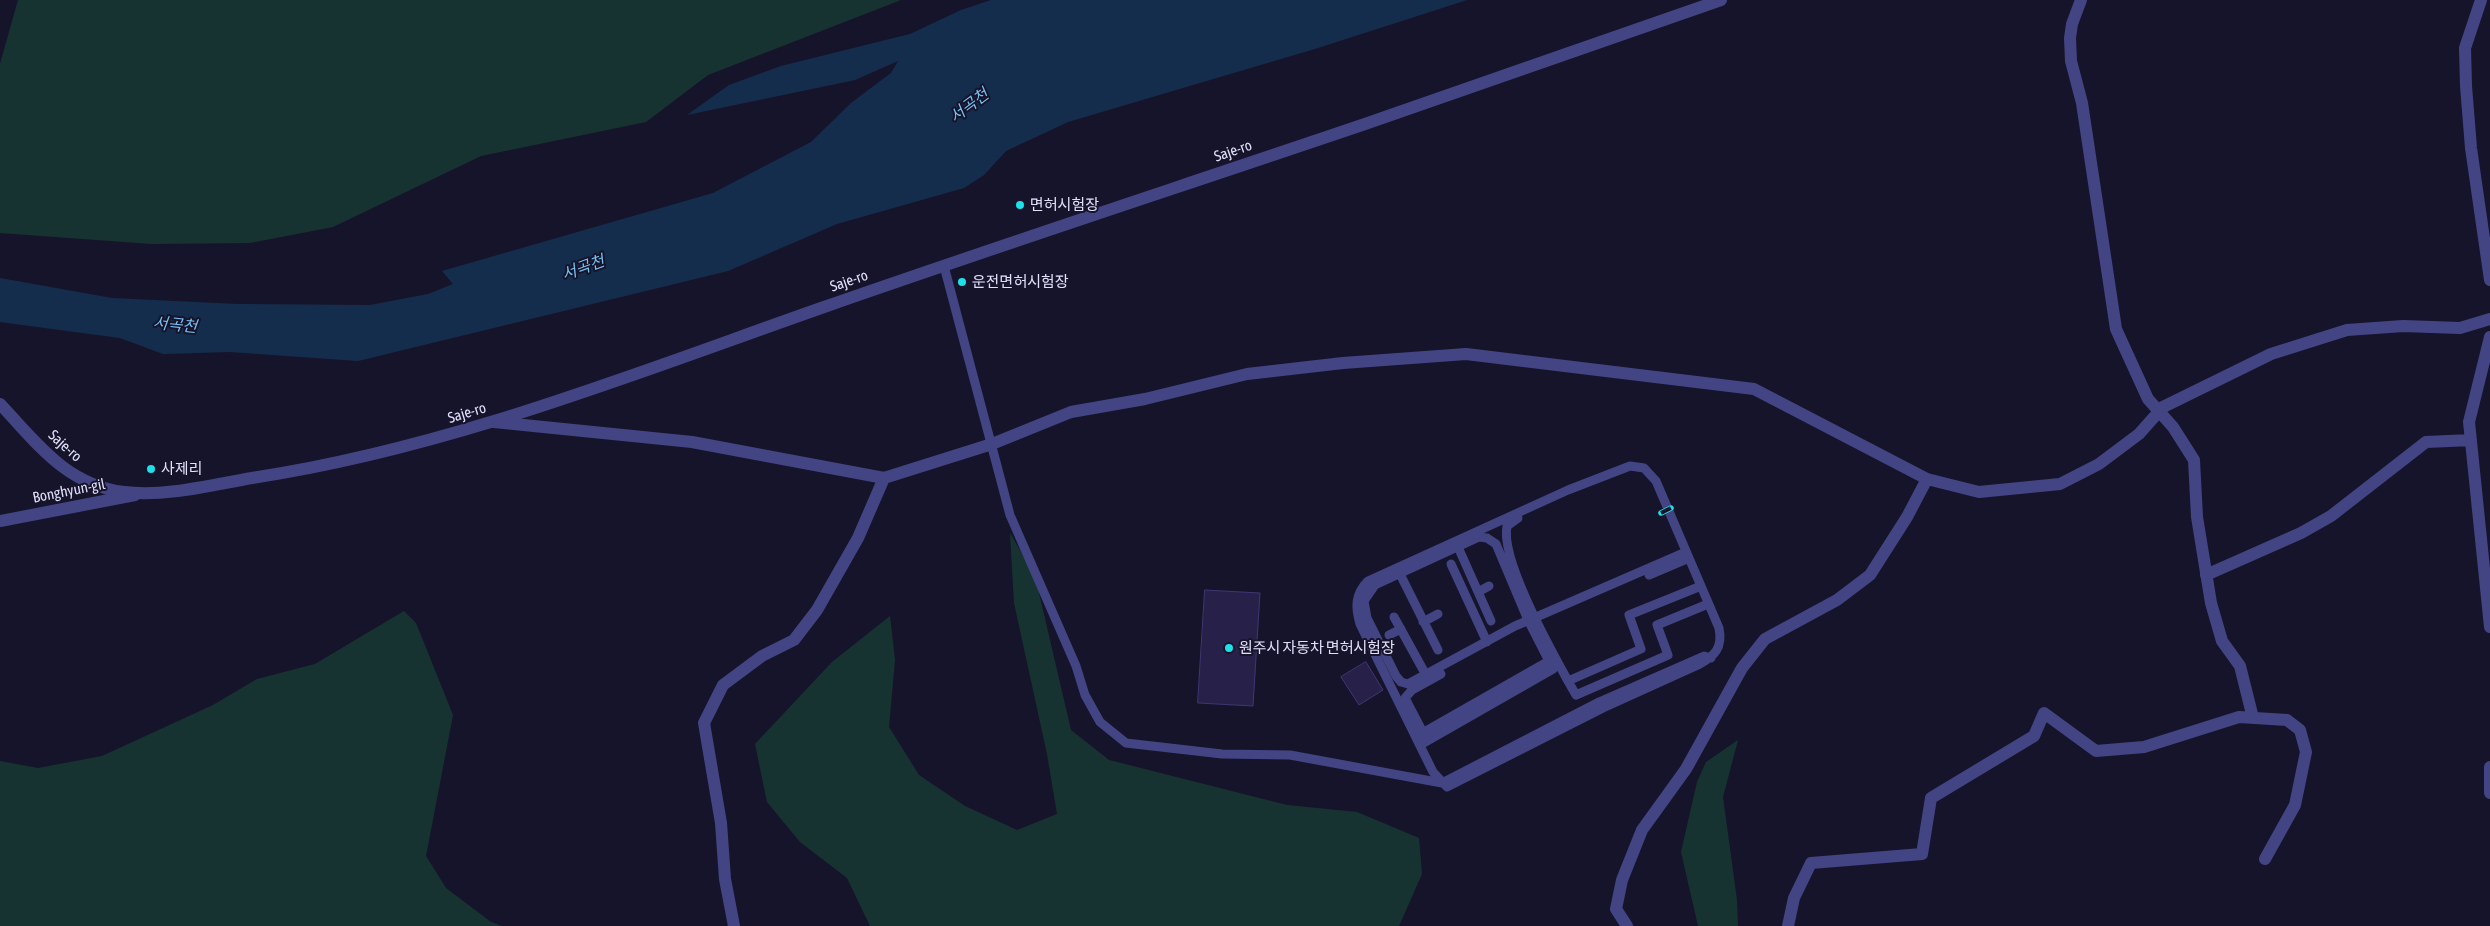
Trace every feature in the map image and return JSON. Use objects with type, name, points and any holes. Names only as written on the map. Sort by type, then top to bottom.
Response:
[{"type":"street","name":"Saje-ro","points":[[0,404],[64,470],[90,484],[124,492],[143,493],[336,464],[426,442],[494,422],[1722,0]]},
{"type":"street","points":[[2081,0],[2071,31],[2071,61],[2082,103],[2116,329],[2148,399],[2173,427],[2194,460],[2198,517],[2210,603],[2222,641],[2240,666],[2253,718]]},
{"type":"street","points":[[2481,0],[2465,48],[2466,86],[2470,148],[2490,280]]},
{"type":"street","points":[[494,422],[692,442],[884,478],[992,444],[1071,412],[1145,398],[1247,374],[1343,363],[1466,354],[1754,388],[1927,478],[1979,492],[2060,484],[2106,459],[2139,434],[2163,407],[2271,354],[2347,330],[2403,326],[2460,328],[2490,319]]},
{"type":"street","points":[[2490,336],[2469,422],[2490,627]]},
{"type":"street","points":[[2206,574],[2301,533],[2331,516],[2426,442],[2471,440]]},
{"type":"street","points":[[734,926],[726,880],[721,823],[704,723],[723,685],[762,656],[794,640],[817,610],[858,538],[884,478]]},
{"type":"street","points":[[1627,926],[1616,909],[1622,880],[1642,830],[1686,769],[1742,668],[1765,639],[1837,600],[1870,575],[1907,517],[1927,478]]},
{"type":"street","name":"Bonghyun-gil","points":[[0,521],[143,493]]},
{"type":"street","points":[[1788,926],[1794,898],[1811,863],[1922,854],[1931,798],[2034,736],[2044,713],[2096,751],[2144,747],[2239,717],[2287,720],[2300,730],[2306,752],[2295,805],[2266,859]]},
{"type":"street","points":[[2490,767],[2490,794]]},
{"type":"lane","points":[[944,266],[1010,515],[1076,666],[1084,695],[1100,722],[1126,743],[1222,754],[1290,755],[1445,785],[1711,658],[1718,649],[1720,636],[1708,604],[1701,586],[1653,484],[1645,472],[1633,469],[1516,519],[1508,526],[1507,544],[1532,621],[1576,695],[1668,655],[1657,625],[1708,604]]},
{"type":"lane","points":[[1421,738],[1383,673],[1357,614],[1357,600],[1360,590],[1368,581],[1562,493],[1630,466],[1639,466],[1653,476],[1686,556]]},
{"type":"lane","points":[[1421,738],[1549,661],[1532,621],[1496,544],[1488,538],[1479,537],[1371,589],[1364,601],[1365,611],[1399,680],[1408,684],[1487,642],[1532,621],[1686,556]]},
{"type":"lane","points":[[1458,547],[1491,621]]},
{"type":"lane","points":[[1451,564],[1455,586],[1487,642]]},
{"type":"lane","points":[[1400,574],[1438,650]]},
{"type":"lane","points":[[1478,592],[1489,586]]},
{"type":"lane","points":[[1568,680],[1641,649],[1628,615],[1701,586]]},
{"type":"lane","points":[[1423,622],[1438,614]]},
{"type":"lane","points":[[1394,617],[1426,675]]},
{"type":"lane","points":[[1445,785],[1433,772],[1405,698],[1406,694],[1532,621]]},
{"type":"lane","points":[[1389,635],[1401,629]]},
{"type":"green space","points":[[18,0],[901,0],[708,75],[646,122],[481,156],[333,227],[250,243],[152,244],[0,233],[0,64]]},
{"type":"green space","points":[[1010,533],[1035,576],[1071,730],[1109,760],[1287,805],[1357,812],[1419,838],[1422,874],[1399,926],[870,926],[847,878],[800,842],[767,802],[755,744],[832,662],[890,616],[895,660],[889,727],[919,775],[965,806],[1017,830],[1057,814],[1047,754],[1014,603]]},
{"type":"green space","points":[[404,611],[416,623],[453,715],[426,856],[446,888],[491,922],[502,926],[0,926],[0,761],[38,768],[102,756],[213,705],[257,679],[315,664]]},
{"type":"green space","points":[[1738,740],[1723,797],[1737,900],[1738,926],[1698,926],[1681,852],[1697,782],[1706,762]]},
{"type":"water","name":"서곡천","points":[[991,0],[1467,0],[1318,48],[1068,122],[1006,151],[984,175],[964,188],[837,224],[728,271],[358,361],[230,352],[163,354],[120,338],[0,322],[0,278],[112,298],[237,304],[370,305],[428,294],[453,284],[442,271],[713,193],[811,142],[851,103],[891,73],[898,61],[855,80],[687,115],[729,85],[781,66],[910,34],[961,10]]},
{"type":"building","name":"원주시 자동차 면허시험장","points":[[1205,590],[1260,593],[1253,706],[1198,703]]},
{"type":"building","points":[[1366,662],[1383,690],[1359,705],[1341,677]]},
{"type":"railway","points":[[1661,513],[1671,508]]},
{"type":"place","name":"면허시험장","points":[[1020,205]]},
{"type":"place","name":"운전면허시험장","points":[[962,282]]},
{"type":"place","name":"사제리","points":[[151,469]]},
{"type":"place","name":"원주시 자동차 면허시험장","points":[[1229,648]]}]
